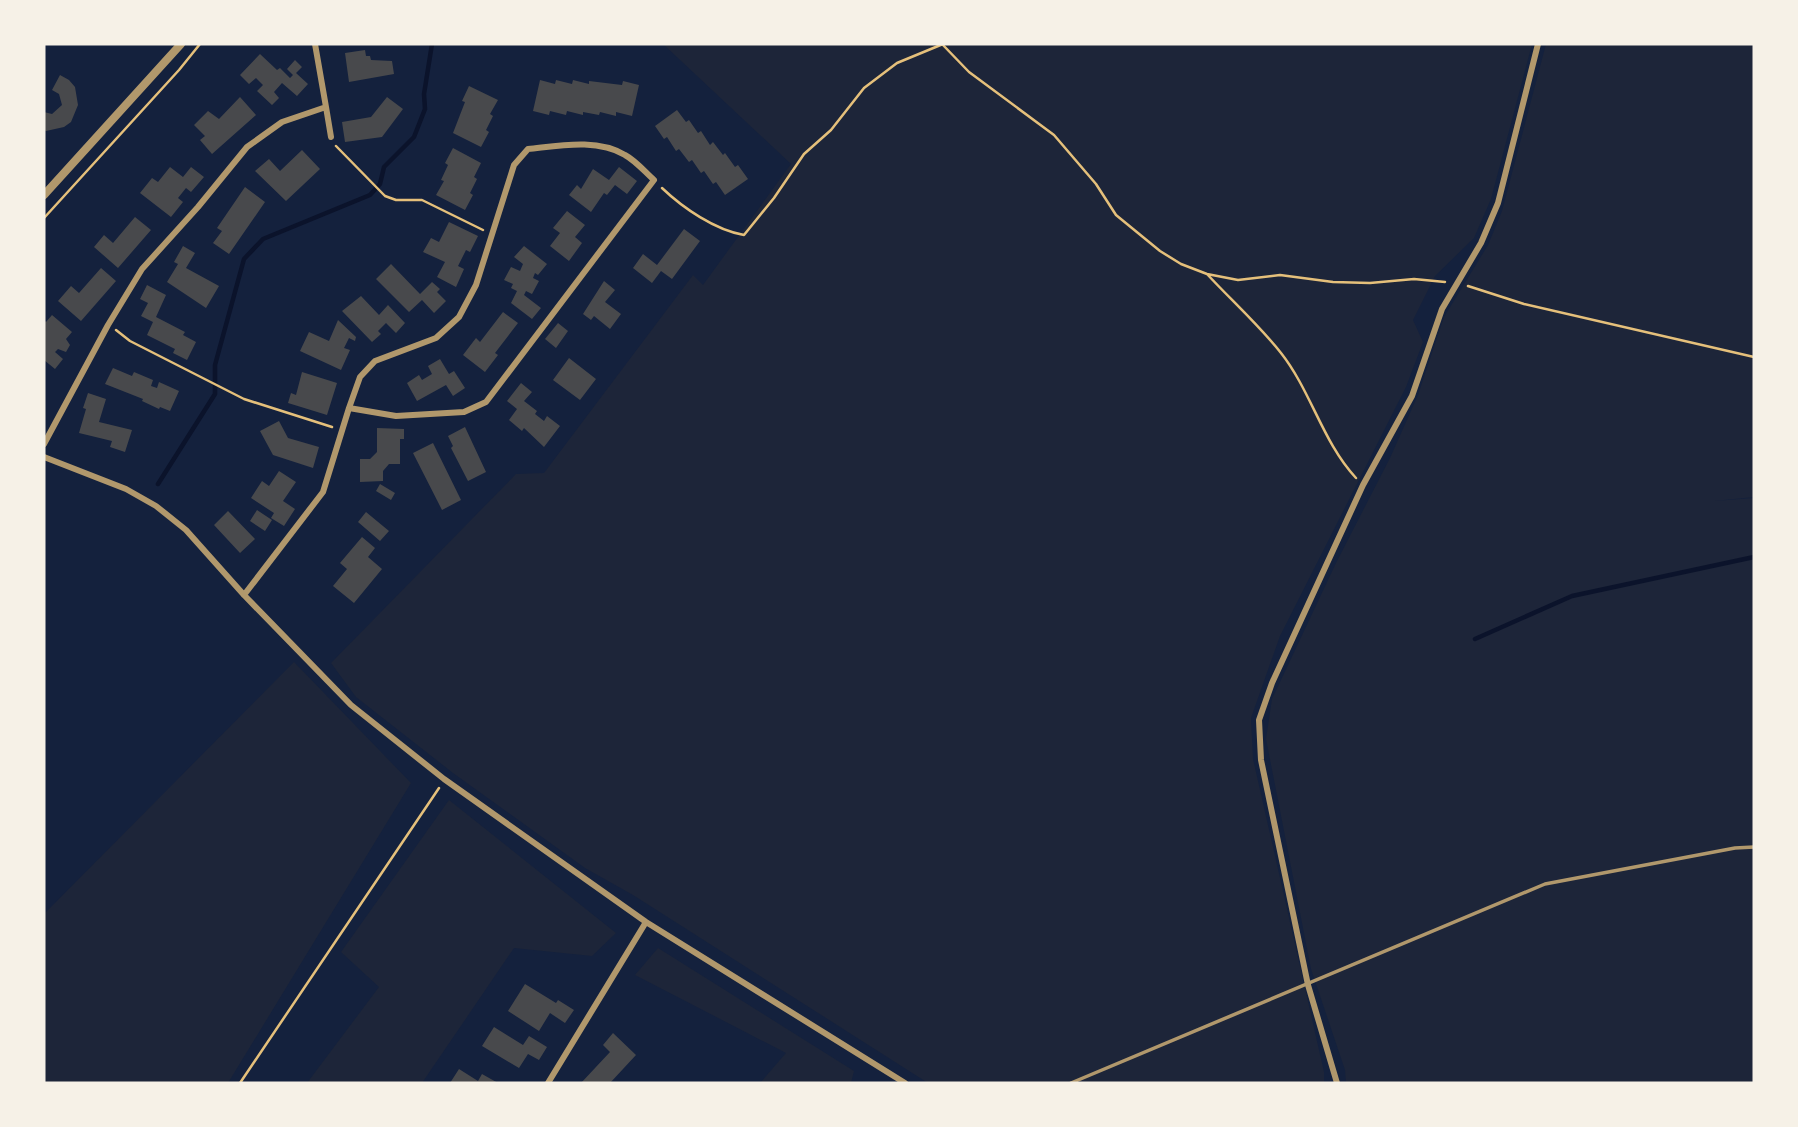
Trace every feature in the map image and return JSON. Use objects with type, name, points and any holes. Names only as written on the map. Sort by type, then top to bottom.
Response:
[{"type":"street","points":[[44,195],[181,44]]},
{"type":"street","points":[[315,44],[331,137]]},
{"type":"street","points":[[1337,1083],[1308,985],[1261,760],[1259,720],[1272,683],[1363,485],[1412,396],[1443,309],[1481,243],[1498,203],[1538,44]]},
{"type":"street","points":[[44,444],[108,325],[142,269],[247,147],[282,121],[326,107]]},
{"type":"street","points":[[244,595],[323,492],[349,408],[360,377],[375,360],[436,338],[459,317],[476,285],[514,165],[528,149],[574,144],[606,148],[625,155],[654,180],[486,402],[464,412],[396,416],[349,408]]},
{"type":"street","points":[[44,457],[126,489],[156,506],[186,530],[244,595],[351,705],[444,779],[646,922],[905,1083]]},
{"type":"street","points":[[548,1083],[646,922]]},
{"type":"lane","points":[[1071,1083],[1545,884],[1735,848],[1754,847]]},
{"type":"path","points":[[44,218],[200,44]]},
{"type":"path","points":[[654,180],[679,204],[702,218],[744,235],[804,154],[831,130],[864,88],[897,63],[942,44],[969,72],[1054,135],[1096,184],[1116,215],[1170,257],[1207,274],[1238,280],[1280,275],[1333,282],[1370,283],[1414,279],[1458,283],[1524,304],[1754,357]]},
{"type":"path","points":[[331,137],[370,183],[385,195],[396,200],[422,200],[492,234]]},
{"type":"path","points":[[1207,274],[1282,353],[1345,466],[1363,485]]},
{"type":"path","points":[[108,325],[130,341],[237,396],[342,430]]},
{"type":"path","points":[[240,1083],[444,779]]},
{"type":"shaded area","points":[[663,44],[1532,44],[1491,199],[1474,238],[1435,276],[1413,320],[1423,342],[1406,387],[1280,636],[1251,718],[1253,759],[1324,1072],[1324,1083],[928,1083],[633,895],[585,868],[453,773],[356,697],[331,663],[516,474],[544,473],[693,275],[703,285],[791,164]]},
{"type":"shaded area","points":[[1546,44],[1754,44],[1754,497],[1714,501],[1754,498],[1754,1083],[1346,1083],[1345,1070],[1311,969],[1266,739],[1272,699],[1336,563],[1390,458],[1418,395],[1444,317],[1488,245],[1502,211]]},
{"type":"shaded area","points":[[294,662],[411,783],[228,1083],[44,1083],[44,914]]},
{"type":"shaded area","points":[[449,800],[616,933],[592,956],[514,948],[422,1083],[307,1083],[379,987],[341,952]]},
{"type":"shaded area","points":[[658,948],[854,1071],[851,1083],[760,1083],[786,1053],[635,975]]},
{"type":"building","points":[[365,50],[366,56],[370,56],[371,60],[392,61],[394,74],[349,82],[345,53]]},
{"type":"building","points":[[260,54],[290,78],[293,75],[287,69],[295,60],[302,67],[296,73],[308,84],[297,96],[282,83],[274,92],[279,98],[272,105],[257,91],[263,85],[256,78],[249,84],[240,75]]},
{"type":"building","points":[[60,75],[75,87],[78,105],[71,122],[64,127],[46,131],[44,112],[52,114],[62,105],[59,94],[52,90]]},
{"type":"building","points":[[540,80],[555,84],[556,80],[572,84],[573,80],[589,84],[589,81],[622,85],[623,81],[639,85],[632,116],[616,112],[616,116],[600,112],[599,115],[583,112],[583,115],[567,111],[566,115],[550,111],[549,115],[533,111]]},
{"type":"building","points":[[469,86],[498,100],[490,114],[493,116],[486,130],[489,132],[481,147],[453,133]]},
{"type":"building","points":[[240,97],[256,115],[212,154],[200,140],[205,136],[194,125],[208,111],[219,119]]},
{"type":"building","points":[[387,97],[403,109],[382,137],[345,142],[342,122],[371,117]]},
{"type":"building","points":[[677,110],[686,122],[689,120],[698,133],[701,131],[710,145],[713,142],[735,167],[738,165],[748,179],[725,195],[704,171],[701,173],[692,160],[689,162],[679,149],[676,151],[667,137],[664,139],[655,126]]},
{"type":"building","points":[[453,148],[481,163],[470,193],[473,195],[465,210],[436,195],[444,181],[441,180],[448,165],[445,163]]},
{"type":"building","points":[[302,150],[320,169],[286,201],[255,171],[269,159],[280,171]]},
{"type":"building","points":[[170,167],[183,177],[191,167],[204,177],[191,192],[186,188],[178,198],[183,202],[171,217],[140,193],[152,178],[158,182]]},
{"type":"building","points":[[619,167],[637,181],[627,194],[615,185],[607,195],[604,193],[591,212],[569,195],[577,185],[581,189],[593,169],[609,180]]},
{"type":"building","points":[[245,187],[265,202],[229,254],[213,243],[222,231],[217,228]]},
{"type":"building","points":[[567,211],[585,225],[575,237],[582,243],[569,261],[550,246],[560,233],[553,228]]},
{"type":"building","points":[[135,217],[151,230],[118,268],[94,247],[104,235],[113,243]]},
{"type":"building","points":[[449,222],[478,236],[470,252],[466,250],[458,266],[464,269],[456,287],[437,277],[445,262],[423,252],[431,238],[439,242]]},
{"type":"building","points":[[684,229],[700,241],[672,279],[661,271],[652,283],[633,268],[643,254],[657,265]]},
{"type":"building","points":[[183,246],[195,253],[186,268],[219,286],[206,308],[167,282],[178,264],[174,262]]},
{"type":"building","points":[[524,246],[547,264],[538,275],[535,273],[533,278],[539,281],[532,294],[526,291],[524,295],[541,308],[532,319],[511,303],[517,291],[511,288],[513,284],[504,280],[511,267],[520,271],[523,264],[514,257]]},
{"type":"building","points":[[391,264],[420,294],[432,282],[440,289],[437,292],[446,301],[434,313],[422,300],[409,312],[376,279]]},
{"type":"building","points":[[101,268],[116,281],[81,321],[58,301],[71,286],[79,293]]},
{"type":"building","points":[[604,281],[615,290],[605,302],[621,314],[610,329],[594,316],[591,320],[583,314]]},
{"type":"building","points":[[147,285],[166,295],[156,317],[185,332],[183,335],[196,342],[187,360],[173,353],[175,349],[147,335],[153,322],[141,316],[148,303],[140,299]]},
{"type":"building","points":[[361,296],[379,315],[388,305],[405,323],[396,333],[386,323],[378,331],[381,334],[372,342],[342,311]]},
{"type":"building","points":[[503,312],[518,323],[495,353],[498,355],[485,372],[463,355],[476,338],[480,342]]},
{"type":"building","points":[[52,315],[72,332],[66,339],[70,345],[66,352],[58,349],[55,352],[63,359],[55,369],[44,360],[44,320],[46,322]]},
{"type":"building","points":[[338,320],[356,337],[355,341],[349,338],[344,348],[350,350],[341,370],[300,351],[309,332],[329,341]]},
{"type":"building","points":[[558,323],[568,331],[556,348],[545,339]]},
{"type":"building","points":[[569,358],[596,379],[580,400],[553,380]]},
{"type":"building","points":[[440,359],[449,374],[454,371],[465,388],[453,396],[446,385],[417,401],[407,383],[419,375],[422,380],[432,374],[428,366]]},
{"type":"building","points":[[113,368],[132,376],[134,372],[153,380],[151,386],[157,388],[159,382],[179,391],[170,411],[160,407],[159,409],[142,401],[143,399],[105,384]]},
{"type":"building","points":[[302,372],[337,383],[327,415],[288,403],[291,393],[296,395]]},
{"type":"building","points":[[521,383],[532,392],[524,401],[537,411],[535,414],[544,421],[547,416],[560,426],[544,447],[524,428],[522,431],[509,420],[517,409],[507,401]]},
{"type":"building","points":[[88,393],[106,399],[99,422],[132,430],[125,452],[110,447],[112,441],[79,433]]},
{"type":"building","points":[[279,421],[288,438],[319,447],[313,468],[273,455],[260,431]]},
{"type":"building","points":[[465,427],[486,472],[468,481],[451,448],[453,446],[448,436]]},
{"type":"building","points":[[377,428],[404,429],[404,439],[400,439],[400,464],[389,464],[383,471],[383,481],[360,482],[360,459],[370,459],[377,452]]},
{"type":"building","points":[[433,443],[461,500],[442,510],[413,453]]},
{"type":"building","points":[[279,471],[296,482],[283,501],[295,509],[284,526],[271,518],[274,513],[251,498],[262,481],[269,486]]},
{"type":"building","points":[[380,484],[395,493],[391,500],[376,491]]},
{"type":"building","points":[[257,510],[272,520],[265,531],[250,521]]},
{"type":"building","points":[[228,511],[255,539],[240,553],[214,525]]},
{"type":"building","points":[[366,512],[389,531],[380,541],[358,522]]},
{"type":"building","points":[[362,537],[375,548],[368,557],[382,569],[354,603],[333,586],[347,569],[340,563]]},
{"type":"building","points":[[525,984],[556,1003],[558,1000],[574,1010],[565,1023],[550,1013],[539,1031],[508,1011]]},
{"type":"building","points":[[494,1027],[523,1045],[529,1036],[547,1047],[539,1060],[528,1054],[519,1068],[482,1046]]},
{"type":"building","points":[[613,1033],[636,1055],[610,1083],[581,1083],[610,1052],[603,1045]]},
{"type":"building","points":[[459,1069],[478,1081],[482,1074],[498,1083],[450,1083]]},
{"type":"waterway","points":[[158,484],[215,394],[215,365],[244,259],[263,239],[370,195],[380,184],[384,167],[414,137],[425,109],[424,94],[432,44]]},
{"type":"waterway","points":[[1475,639],[1572,596],[1754,557]]}]
